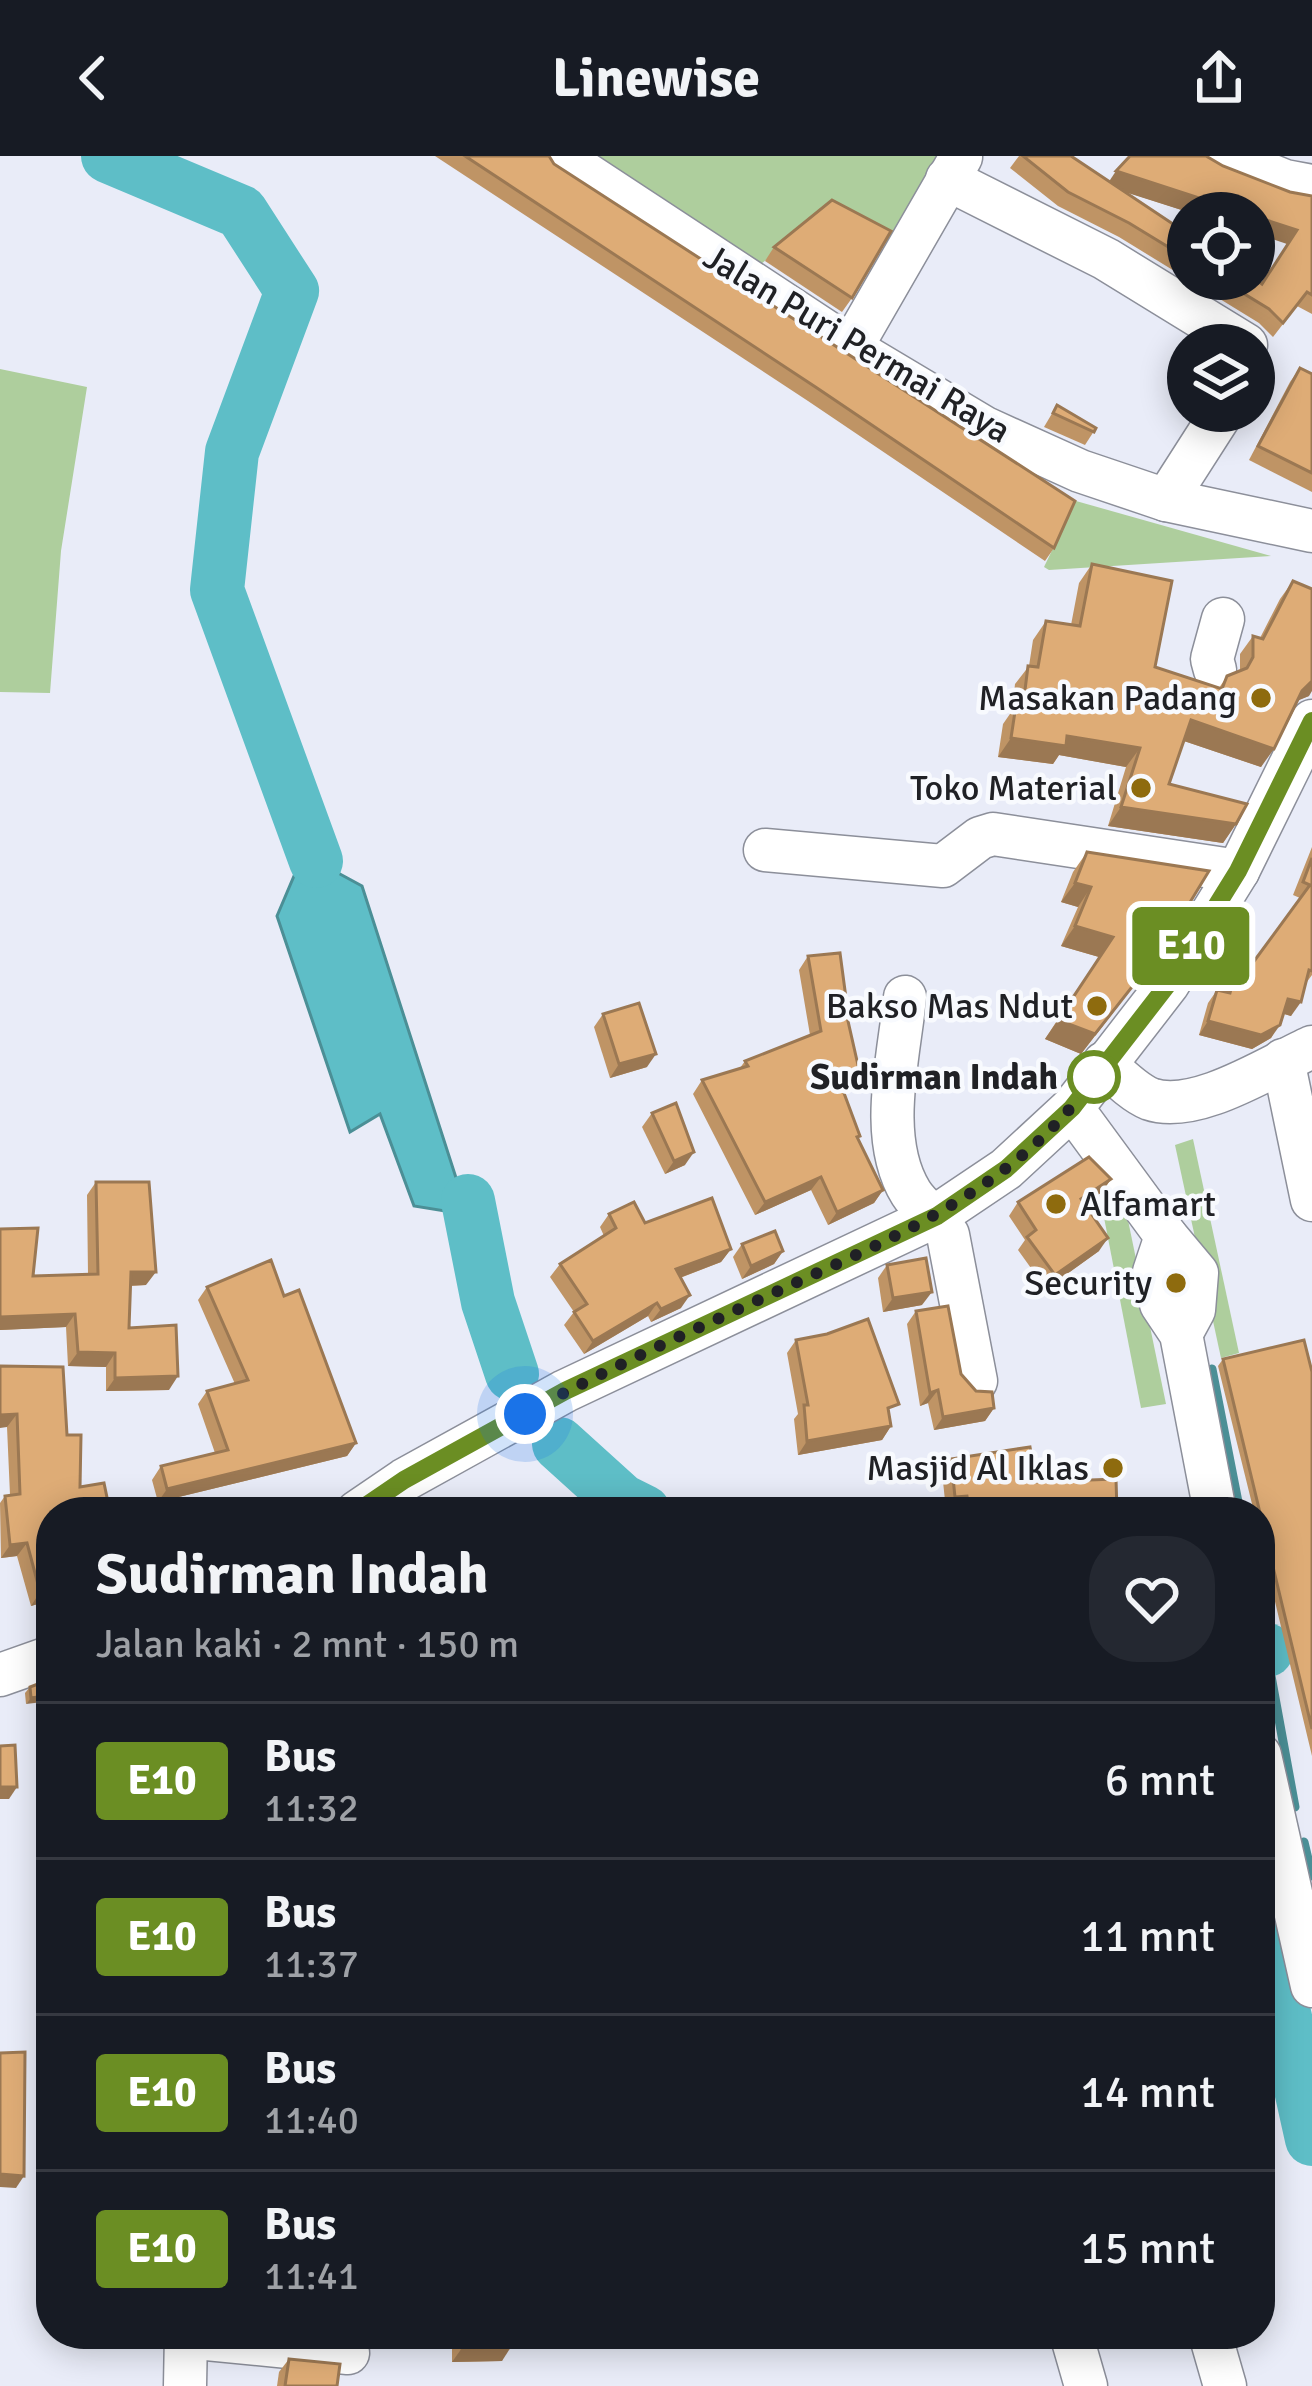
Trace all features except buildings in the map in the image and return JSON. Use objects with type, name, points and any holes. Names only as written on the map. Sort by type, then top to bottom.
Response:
[{"type":"street","name":"Jalan Puri Permai Raya","points":[[559,156],[851,348],[985,428],[1080,471],[1166,500],[1312,531]]},
{"type":"street","points":[[1223,156],[1285,181],[1312,186]]},
{"type":"street","points":[[851,348],[954,167],[1212,324]]},
{"type":"street","points":[[1166,500],[1210,432]]},
{"type":"street","points":[[1216,670],[1212,658],[1223,619]]},
{"type":"street","points":[[379,1497],[565,1391],[937,1216],[1006,1169],[1072,1108],[1168,984],[1238,871],[1311,710]]},
{"type":"street","points":[[765,850],[943,866],[980,838],[993,834],[1238,871]]},
{"type":"street","points":[[905,997],[894,1110],[896,1150],[900,1171],[914,1197],[937,1216],[948,1235],[976,1381]]},
{"type":"street","points":[[1104,1063],[1149,1099],[1169,1102],[1225,1089],[1297,1054],[1312,1200]]},
{"type":"street","points":[[1072,1108],[1166,1236],[1154,1272],[1161,1304],[1181,1334],[1212,1497]]},
{"type":"street","points":[[0,1675],[36,1662]]},
{"type":"street","points":[[1282,1823],[1312,1986]]},
{"type":"street","points":[[185,2386],[186,2349]]},
{"type":"street","points":[[310,2349],[348,2353]]},
{"type":"street","points":[[1075,2349],[1086,2386]]},
{"type":"street","points":[[1214,2349],[1225,2386]]},
{"type":"green space","points":[[562,156],[979,156],[918,259],[823,213],[744,278]]},
{"type":"green space","points":[[0,369],[87,387],[61,551],[50,693],[0,692]]},
{"type":"green space","points":[[1076,501],[1271,556],[1049,570],[1044,567]]},
{"type":"green space","points":[[1193,1139],[1239,1353],[1221,1358],[1175,1145]]},
{"type":"green space","points":[[1123,1196],[1166,1404],[1141,1408],[1101,1202]]},
{"type":"water","points":[[316,861],[362,886],[458,1184],[468,1201],[451,1212],[414,1206],[380,1114],[350,1132],[277,916],[294,876]]},
{"type":"waterway","points":[[108,156],[241,212],[292,291],[232,452],[217,590],[316,861]]},
{"type":"waterway","name":"Sudirman Indah","points":[[468,1201],[488,1302],[512,1374]]},
{"type":"waterway","points":[[1212,1369],[1237,1497]]},
{"type":"waterway","name":"Sudirman Indah","points":[[559,1444],[618,1497]]},
{"type":"waterway","points":[[1275,1698],[1295,1807]]},
{"type":"waterway","points":[[1304,1842],[1312,1876]]},
{"type":"waterway","name":"Sudirman Indah","points":[[1275,1972],[1312,2139]]},
{"type":"bus line","name":"E10","points":[[379,1497],[565,1391],[937,1216],[1006,1169],[1072,1108],[1168,984],[1238,871],[1312,721]]},
{"type":"place","name":"Masakan Padang","points":[[1261,698]]},
{"type":"place","name":"Toko Material","points":[[1141,788]]},
{"type":"place","name":"Bakso Mas Ndut","points":[[1097,1006]]},
{"type":"place","name":"Sudirman Indah","points":[[1094,1077]]},
{"type":"place","name":"Alfamart","points":[[1056,1204]]},
{"type":"place","name":"Security","points":[[1176,1283]]},
{"type":"place","name":"Masjid Al Iklas","points":[[1113,1468]]},
{"type":"route","points":[[525,1414],[937,1216],[1006,1169],[1072,1108],[1094,1077]]}]
